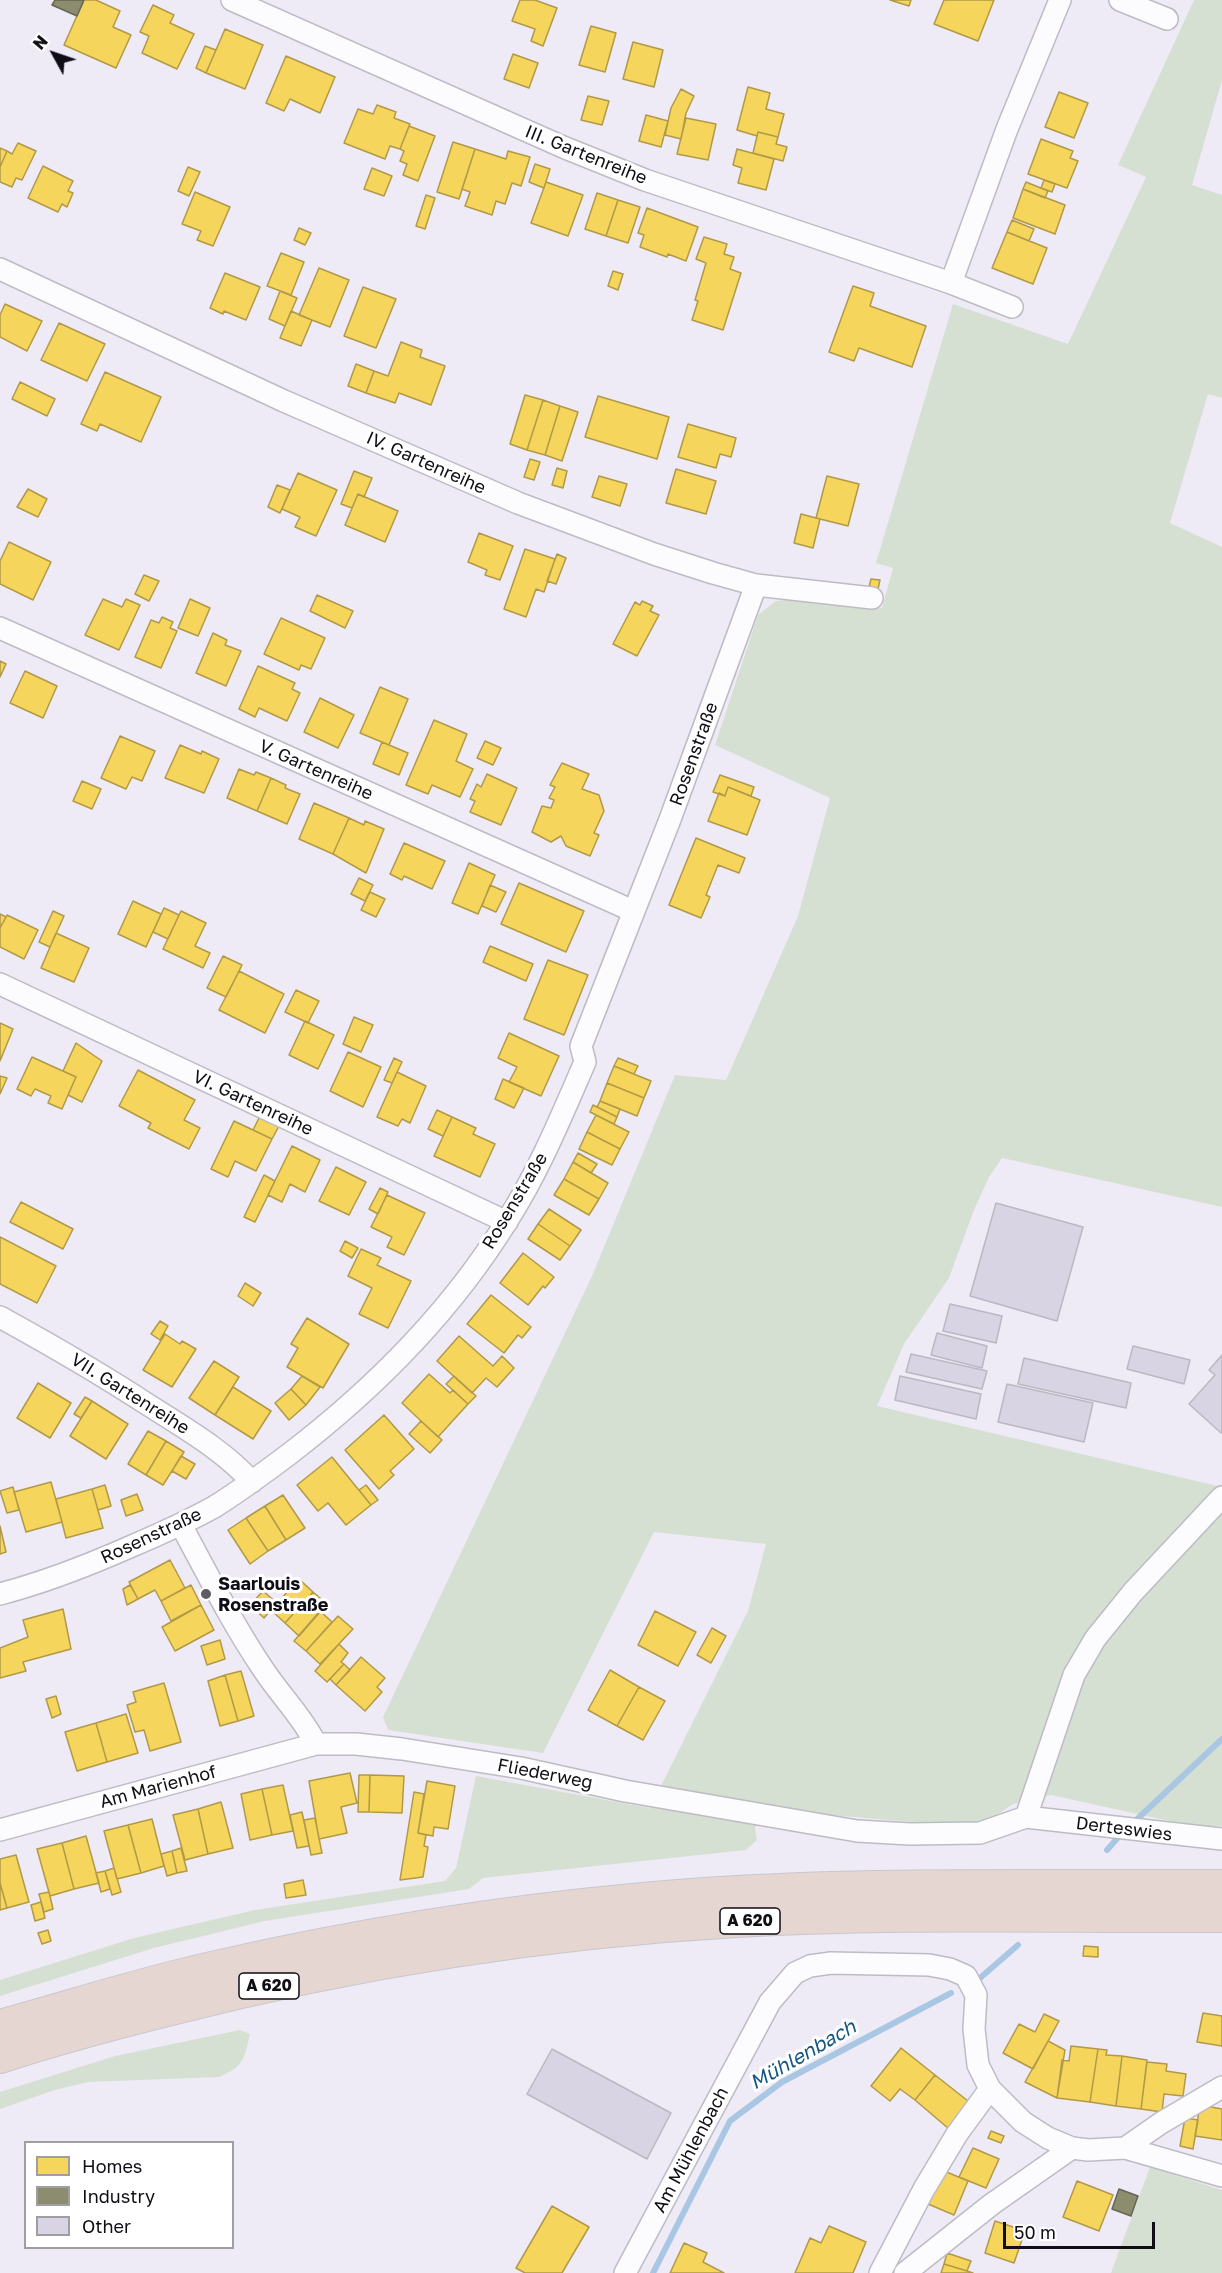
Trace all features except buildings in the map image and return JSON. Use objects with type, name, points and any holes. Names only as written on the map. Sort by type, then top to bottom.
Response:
[{"type":"highway","name":"A 620","points":[[4,2025],[202,1970],[333,1942],[470,1919],[633,1900],[740,1892],[844,1888],[1222,1886]]},
{"type":"highway","name":"A 620","points":[[0,2057],[109,2025],[246,1991],[340,1971],[543,1940],[638,1929],[739,1921],[958,1916],[1222,1916]]},
{"type":"street","name":"III. Gartenreihe","points":[[231,0],[563,147],[645,180],[951,283],[1012,307]]},
{"type":"street","points":[[951,283],[1007,129],[1060,0]]},
{"type":"street","points":[[1119,0],[1167,19]]},
{"type":"street","name":"IV. Gartenreihe","points":[[0,268],[284,401],[518,503],[654,554],[756,585],[872,598]]},
{"type":"street","name":"Rosenstraße","points":[[0,1594],[38,1584],[181,1525],[252,1482],[324,1428],[372,1386],[433,1321],[473,1270],[507,1222],[540,1163],[585,1062],[581,1046],[669,822],[756,585]]},
{"type":"street","name":"V. Gartenreihe","points":[[0,628],[633,911]]},
{"type":"street","name":"VI. Gartenreihe","points":[[0,984],[507,1222]]},
{"type":"street","name":"VII. Gartenreihe","points":[[0,1317],[110,1381],[211,1444],[235,1463],[252,1482]]},
{"type":"street","points":[[1026,1817],[1074,1675],[1095,1639],[1133,1592],[1222,1497]]},
{"type":"street","points":[[181,1525],[263,1670],[303,1721],[316,1744]]},
{"type":"street","name":"Fliederweg","points":[[316,1744],[356,1744],[402,1749],[521,1768],[625,1791],[857,1831],[910,1834],[980,1833],[1026,1817]]},
{"type":"street","name":"Am Marienhof","points":[[0,1830],[316,1744]]},
{"type":"street","name":"Derteswies","points":[[1026,1817],[1222,1839]]},
{"type":"street","name":"Am Mühlenbach","points":[[625,2273],[770,2002],[795,1973],[810,1966],[831,1963],[929,1965],[950,1969],[966,1976],[976,1995],[974,2029],[978,2066],[990,2089]]},
{"type":"street","points":[[1125,2148],[1161,2123],[1222,2087]]},
{"type":"street","points":[[880,2273],[924,2188],[957,2134],[990,2089],[1023,2122],[1048,2138],[1072,2148],[1088,2150],[1125,2148],[1222,2176]]},
{"type":"street","points":[[905,2273],[992,2204],[1072,2148]]},
{"type":"shaded area","points":[[1194,0],[1222,0],[1222,80],[1192,185],[1222,195],[1222,398],[1208,394],[1170,523],[1222,547],[1222,1207],[1002,1158],[989,1177],[974,1210],[949,1278],[904,1344],[877,1406],[1222,1487],[1222,1826],[1192,1826],[1051,1795],[1013,1804],[991,1819],[959,1826],[761,1809],[755,1828],[757,1840],[746,1850],[483,1878],[469,1889],[265,1921],[154,1948],[0,1996],[0,1980],[134,1938],[255,1910],[445,1881],[456,1868],[476,1776],[650,1808],[748,1611],[766,1544],[654,1532],[543,1753],[388,1730],[383,1717],[592,1276],[675,1075],[726,1080],[798,916],[830,798],[715,745],[758,615],[776,601],[792,599],[882,608],[893,568],[876,563],[953,304],[1068,344],[1146,177],[1118,165]]},
{"type":"shaded area","points":[[240,2030],[250,2034],[242,2061],[234,2069],[219,2077],[88,2082],[55,2090],[0,2109],[0,2092],[115,2056]]},
{"type":"shaded area","points":[[1150,2167],[1222,2190],[1222,2273],[1111,2273]]},
{"type":"waterway","name":"Mühlenbach","points":[[1132,1824],[1222,1739]]},
{"type":"waterway","name":"Mühlenbach","points":[[1107,1850],[1122,1833]]},
{"type":"waterway","name":"Mühlenbach","points":[[980,1978],[1018,1945]]},
{"type":"waterway","name":"Mühlenbach","points":[[653,2273],[730,2121],[782,2082],[951,1993]]},
{"type":"place","name":"Saarlouis Rosenstraße","points":[[206,1594]]}]
